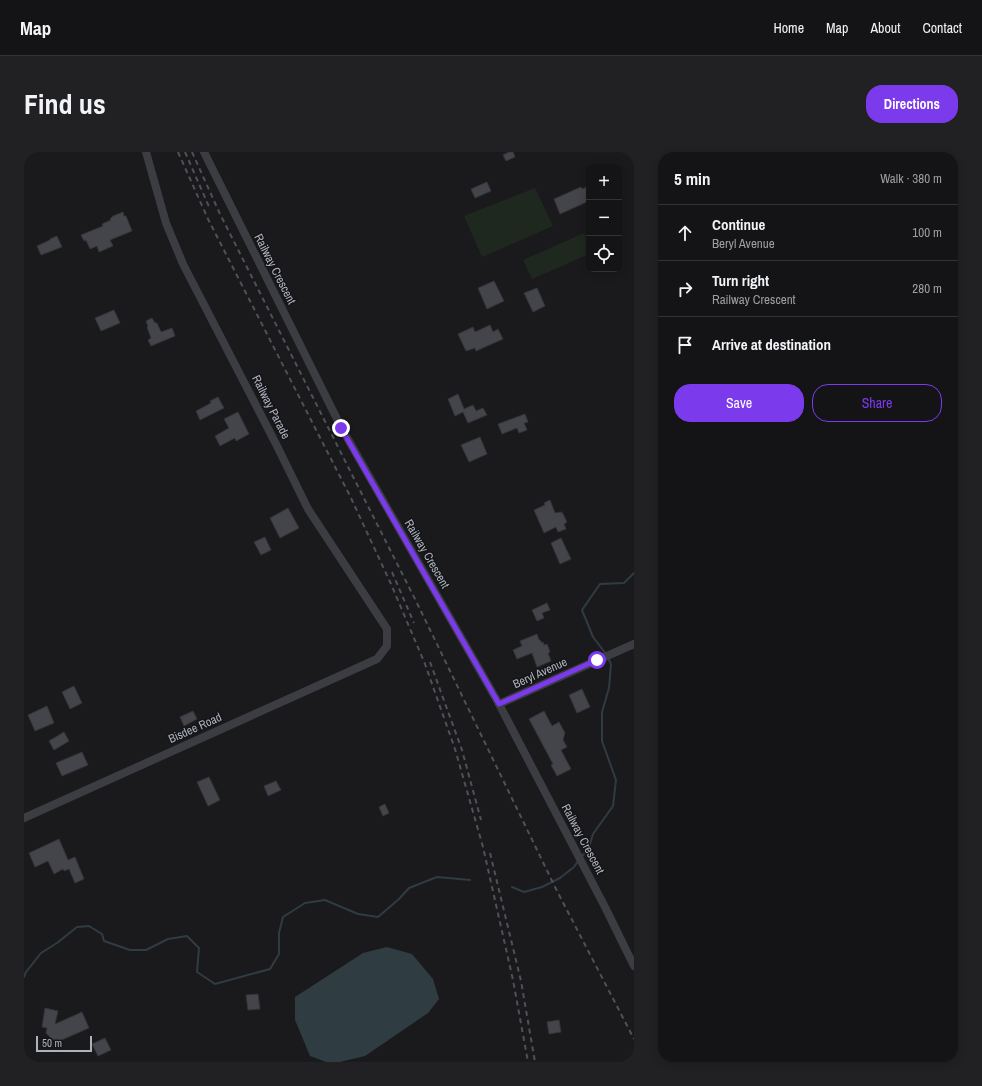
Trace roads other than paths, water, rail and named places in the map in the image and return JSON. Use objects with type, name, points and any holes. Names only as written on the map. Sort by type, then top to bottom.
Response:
[{"type":"street","name":"Railway Parade","points":[[146,152],[166,223],[183,264],[278,446],[308,509],[387,629],[387,646],[377,659]]},
{"type":"street","name":"Railway Crescent","points":[[204,152],[341,428],[499,704],[634,966]]},
{"type":"street","name":"Beryl Avenue","points":[[499,704],[634,644]]},
{"type":"street","name":"Bisdee Road","points":[[24,818],[377,659]]},
{"type":"waterway","points":[[606,654],[593,637],[582,610],[600,584],[624,583],[634,573]]},
{"type":"waterway","points":[[581,858],[589,847],[593,834],[613,806],[616,780],[602,741],[602,712],[609,688],[611,664],[608,658]]},
{"type":"waterway","points":[[512,887],[524,892],[542,887],[560,878],[574,867],[578,861]]},
{"type":"waterway","points":[[24,977],[26,972],[41,953],[57,943],[77,927],[89,926],[102,934],[104,941],[130,950],[146,950],[168,939],[187,936],[199,948],[197,972],[215,984],[270,969],[279,954],[279,933],[283,917],[305,903],[325,900],[358,914],[378,917],[399,899],[409,888],[437,877],[470,880]]},
{"type":"railway","points":[[178,152],[208,219],[351,498],[391,584],[425,664],[455,749],[483,847],[513,980],[528,1062]]},
{"type":"railway","points":[[185,152],[210,209]]},
{"type":"railway","points":[[192,152],[220,214],[416,601],[556,889],[634,1039]]},
{"type":"railway","points":[[392,572],[414,623]]},
{"type":"railway","points":[[430,662],[462,750],[481,820]]},
{"type":"railway","points":[[490,853],[521,981],[535,1062]]}]
